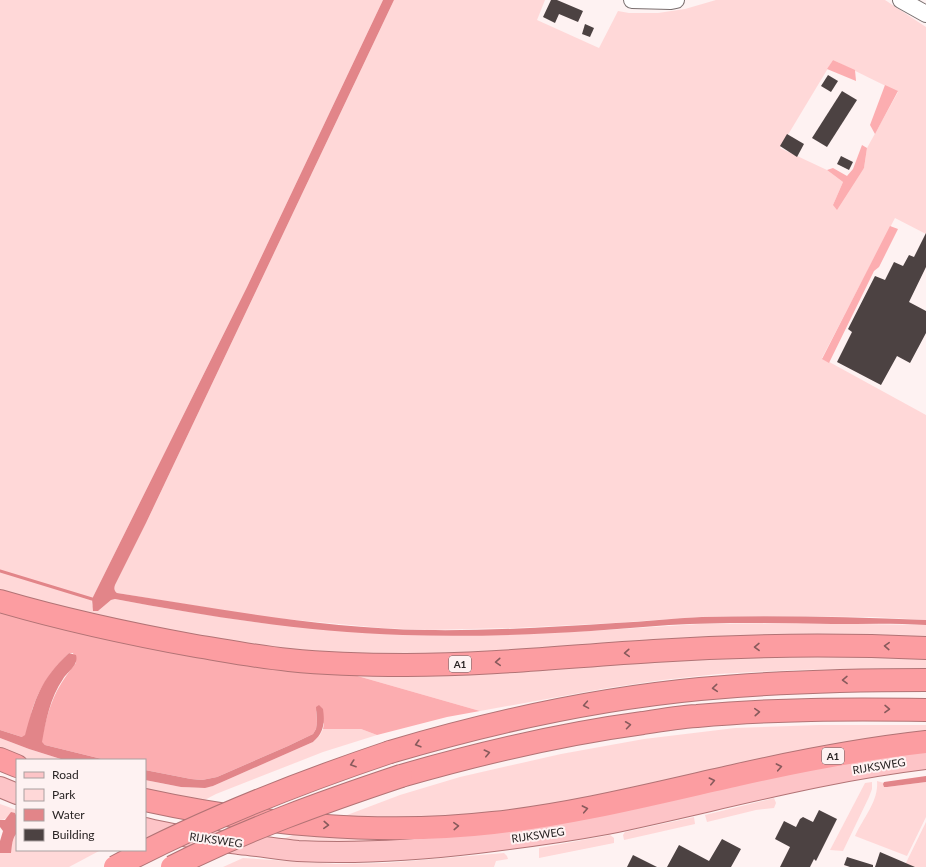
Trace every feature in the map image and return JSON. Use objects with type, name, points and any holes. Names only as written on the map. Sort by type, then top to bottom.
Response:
[{"type":"highway","name":"A1","points":[[0,601],[50,616],[140,636],[289,660],[346,664],[472,664],[718,647],[865,645],[926,648]]},
{"type":"highway","points":[[146,851],[249,803],[306,781],[390,752],[445,736],[513,720],[593,704],[699,689],[845,680],[926,680]]},
{"type":"highway","points":[[172,867],[254,830],[329,801],[401,776],[531,742],[598,729],[695,716],[846,708],[926,710]]},
{"type":"highway","name":"A1","points":[[146,800],[204,811],[310,824],[390,828],[462,826],[568,812],[741,774],[827,757],[926,742]]},
{"type":"highway","points":[[0,759],[16,766]]},
{"type":"highway","points":[[115,867],[146,851]]},
{"type":"main road","name":"RIJKSWEG","points":[[146,828],[214,841],[297,850],[366,852],[444,847],[517,839],[577,829],[829,774],[926,759]]},
{"type":"main road","points":[[0,787],[16,794]]},
{"type":"street","points":[[632,0],[676,0]]},
{"type":"street","points":[[901,0],[926,14]]},
{"type":"green space","points":[[0,0],[383,0],[247,287],[92,599],[93,606],[98,611],[111,600],[115,599],[261,623],[493,635],[699,624],[801,623],[926,625],[926,640],[519,653],[363,656],[276,649],[161,632],[0,593]]},
{"type":"green space","points":[[394,0],[545,0],[537,20],[599,48],[618,11],[629,13],[658,13],[685,9],[716,0],[885,0],[926,27],[926,234],[895,218],[822,358],[926,415],[926,620],[872,617],[700,617],[515,628],[427,630],[382,628],[263,617],[117,593],[114,589],[115,585],[146,523]],"holes":[[[833,60],[898,92],[867,148],[864,168],[833,205],[843,182],[827,170],[780,148]]]},
{"type":"green space","points":[[724,656],[926,656],[926,668],[794,670],[718,674],[608,688],[480,711],[347,673]]},
{"type":"green space","points":[[819,725],[926,725],[926,732],[506,814],[334,820],[400,795],[460,777],[561,754],[644,739],[735,728]]},
{"type":"green space","points":[[323,729],[361,729],[377,735],[323,752],[216,794],[197,804],[146,793],[146,780],[196,788],[213,786],[313,742],[320,735]]},
{"type":"green space","points":[[0,738],[61,759],[18,759],[0,753]]},
{"type":"green space","points":[[877,781],[884,783],[883,784],[887,787],[926,782],[926,817],[907,856],[855,836],[876,796]]},
{"type":"green space","points":[[872,782],[872,789],[869,797],[843,851],[830,850],[865,783]]},
{"type":"green space","points":[[774,798],[776,803],[774,808],[756,810],[707,822],[705,815]]},
{"type":"green space","points":[[0,804],[16,810],[16,815],[15,813],[0,820]]},
{"type":"green space","points":[[694,817],[695,824],[624,840],[623,835],[625,832]]},
{"type":"green space","points":[[926,822],[926,867],[904,867]]},
{"type":"green space","points":[[298,833],[453,838],[375,844],[276,842]]},
{"type":"green space","points":[[16,834],[16,851],[99,851],[69,867],[0,867],[0,853],[10,853]]},
{"type":"green space","points":[[610,835],[614,838],[614,843],[539,858],[539,848]]},
{"type":"green space","points":[[504,853],[508,859],[496,861],[494,867],[223,867],[243,858],[336,864],[385,863]]},
{"type":"shaded area","points":[[833,60],[855,70],[856,81],[827,69]]},
{"type":"shaded area","points":[[885,85],[898,91],[875,134],[870,125]]},
{"type":"shaded area","points":[[862,145],[867,148],[864,168],[837,210],[833,205],[843,182],[827,170],[833,168],[847,176],[853,169]]},
{"type":"shaded area","points":[[890,226],[898,229],[879,267],[874,271],[829,363],[822,359]]},
{"type":"shaded area","points":[[0,611],[148,648],[176,653],[347,673],[480,711],[447,717],[377,735],[361,729],[323,729],[324,724],[316,710],[317,722],[316,729],[313,734],[217,777],[202,780],[191,779],[146,770],[146,759],[102,759],[45,745],[41,742],[53,700],[62,682],[76,663],[73,653],[69,653],[52,672],[42,687],[32,710],[28,728],[24,737],[0,730]]},
{"type":"water","points":[[383,0],[394,0],[146,523],[115,585],[114,589],[116,592],[309,622],[347,626],[425,630],[544,627],[730,616],[842,617],[926,620],[926,625],[710,623],[544,634],[427,636],[331,631],[259,623],[115,599],[111,600],[98,611],[93,611],[92,599],[247,287]]},
{"type":"water","points":[[69,653],[76,655],[77,659],[75,665],[63,679],[52,701],[42,742],[45,745],[102,759],[61,759],[0,738],[0,730],[22,737],[25,735],[40,691],[51,672]]},
{"type":"water","points":[[319,705],[323,709],[324,718],[322,731],[317,739],[213,786],[205,788],[181,787],[146,780],[146,770],[191,779],[202,780],[217,777],[313,734],[316,729],[317,722],[316,707]]},
{"type":"water","points":[[926,776],[926,782],[887,787],[884,787],[883,784],[884,782]]},
{"type":"water","points":[[11,812],[15,813],[16,834],[13,840],[11,853],[0,853],[0,841],[3,831],[0,827],[0,820],[5,820]]},
{"type":"pier","points":[[108,851],[124,851],[145,856],[205,865],[207,867],[168,867],[102,854]]},
{"type":"building","points":[[551,0],[557,0],[583,11],[578,22],[559,14],[555,23],[543,17]]},
{"type":"building","points":[[585,24],[594,28],[590,37],[582,34]]},
{"type":"building","points":[[828,75],[838,81],[831,92],[821,86]]},
{"type":"building","points":[[842,91],[857,100],[827,147],[812,138]]},
{"type":"building","points":[[787,134],[804,144],[797,157],[780,146]]},
{"type":"building","points":[[841,156],[853,162],[849,170],[837,164]]},
{"type":"building","points":[[926,233],[926,267],[909,302],[926,311],[926,333],[910,363],[897,356],[881,385],[837,362],[852,332],[848,329],[875,276],[885,280],[894,262],[903,266],[909,255],[914,257]]},
{"type":"building","points":[[819,810],[837,819],[816,861],[814,859],[810,867],[780,867],[790,847],[775,839],[784,821],[796,827],[800,819],[803,817],[813,822]]},
{"type":"building","points":[[722,839],[741,849],[731,867],[667,867],[679,845],[709,861]]},
{"type":"building","points":[[880,852],[915,867],[875,867]]},
{"type":"building","points":[[633,855],[657,867],[627,867]]},
{"type":"building","points":[[847,857],[873,865],[873,867],[850,867],[844,865]]},
{"type":"waterway","points":[[0,571],[92,599]]}]
